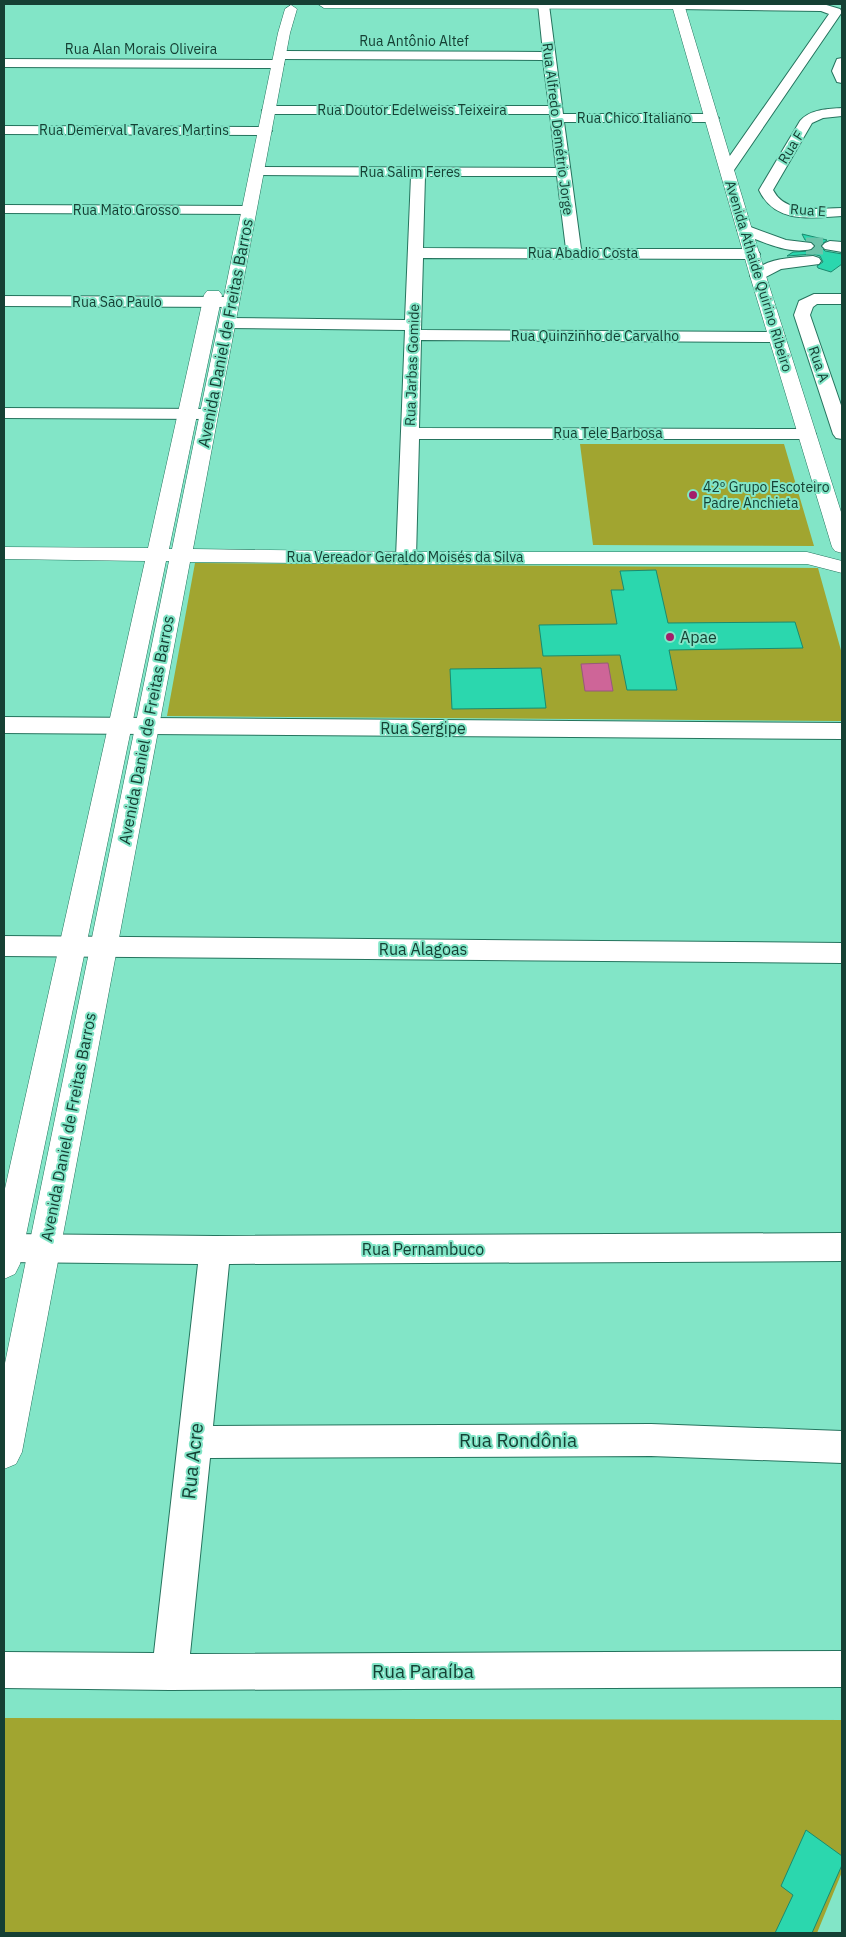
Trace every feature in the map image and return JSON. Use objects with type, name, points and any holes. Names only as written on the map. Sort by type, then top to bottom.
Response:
[{"type":"street","points":[[324,4],[808,5],[828,8],[836,12],[727,170]]},
{"type":"street","name":"Rua Alfredo Demétrio Jorge","points":[[543,4],[574,253]]},
{"type":"street","name":"Avenida Athaide Quirino Ribeiro","points":[[678,4],[758,276],[842,546]]},
{"type":"street","name":"Avenida Daniel de Freitas Barros","points":[[5,1254],[120,726],[169,554],[257,131],[289,7]]},
{"type":"street","name":"Rua Antônio Altef","points":[[274,61],[549,56]]},
{"type":"street","name":"Avenida Daniel de Freitas Barros","points":[[240,210],[257,172],[257,131],[269,110],[274,61]]},
{"type":"street","name":"Rua Alan Morais Oliveira","points":[[4,63],[274,61]]},
{"type":"street","points":[[842,62],[838,71],[842,79]]},
{"type":"street","name":"Rua Doutor Edelweiss Teixeira","points":[[269,110],[556,114]]},
{"type":"street","name":"Rua F","points":[[775,205],[766,190],[768,184],[807,121],[820,114],[842,112]]},
{"type":"street","name":"Rua Chico Italiano","points":[[556,114],[712,118]]},
{"type":"street","name":"Rua Demerval Tavares Martins","points":[[4,130],[257,131]]},
{"type":"street","name":"Rua Salim Feres","points":[[257,172],[563,172]]},
{"type":"street","name":"Rua Jarbas Gomide","points":[[406,558],[418,172]]},
{"type":"street","name":"Rua E","points":[[775,205],[787,210],[805,212],[842,212]]},
{"type":"street","name":"Rua Mato Grosso","points":[[4,209],[240,210]]},
{"type":"street","points":[[745,230],[784,244],[806,246]]},
{"type":"street","name":"Rua Abadio Costa","points":[[415,253],[752,254]]},
{"type":"street","points":[[758,276],[777,265],[813,261]]},
{"type":"street","name":"Rua A","points":[[842,298],[814,299],[805,304],[802,315],[842,434]]},
{"type":"street","name":"Rua São Paulo","points":[[4,301],[221,302]]},
{"type":"street","name":"Avenida Daniel de Freitas Barros","points":[[198,414],[227,323],[221,302]]},
{"type":"street","name":"Rua Quinzinho de Carvalho","points":[[227,323],[413,330],[777,337]]},
{"type":"street","points":[[4,412],[198,414]]},
{"type":"street","name":"Rua Tele Barbosa","points":[[410,433],[807,434]]},
{"type":"street","name":"Rua Vereador Geraldo Moisés da Silva","points":[[807,558],[842,546]]},
{"type":"street","name":"Rua Vereador Geraldo Moisés da Silva","points":[[4,553],[406,558],[807,558],[842,567]]},
{"type":"street","name":"Avenida Daniel de Freitas Barros","points":[[4,1452],[147,726],[169,554]]},
{"type":"street","name":"Rua Sergipe","points":[[4,725],[842,731]]},
{"type":"street","name":"Rua Alagoas","points":[[4,946],[842,953]]},
{"type":"street","name":"Rua Pernambuco","points":[[5,1254],[44,1249],[842,1247]]},
{"type":"street","name":"Rua Acre","points":[[170,1672],[215,1250]]},
{"type":"street","name":"Rua Rondônia","points":[[194,1442],[651,1440],[842,1447]]},
{"type":"street","name":"Rua Paraíba","points":[[4,1670],[170,1672],[842,1669]]},
{"type":"shaded area","name":"42º Grupo Escoteiro Padre Anchieta","points":[[580,444],[784,444],[814,546],[593,545]]},
{"type":"shaded area","points":[[195,563],[818,568],[842,654],[842,721],[167,716]]},
{"type":"shaded area","points":[[608,663],[613,691],[585,691],[581,664]]},
{"type":"shaded area","points":[[4,1718],[842,1720],[842,1872],[817,1933],[4,1933]]},
{"type":"building","points":[[802,234],[827,240],[821,247],[825,251],[842,254],[842,264],[831,272],[818,268],[817,266],[823,262],[820,256],[813,254],[787,256],[793,252],[811,251],[815,247],[812,242],[805,240]]},
{"type":"building","name":"Apae","points":[[656,570],[668,623],[795,622],[803,648],[669,650],[677,690],[627,690],[620,655],[543,656],[539,625],[617,624],[611,590],[624,590],[620,571]]},
{"type":"building","points":[[541,668],[546,708],[452,709],[450,669]]},
{"type":"building","points":[[806,1830],[842,1856],[842,1865],[812,1933],[775,1933],[793,1895],[781,1886]]},
{"type":"tunnel","points":[[806,246],[830,246]]},
{"type":"place","name":"42º Grupo Escoteiro Padre Anchieta","points":[[693,495]]},
{"type":"place","name":"Apae","points":[[670,637]]}]
